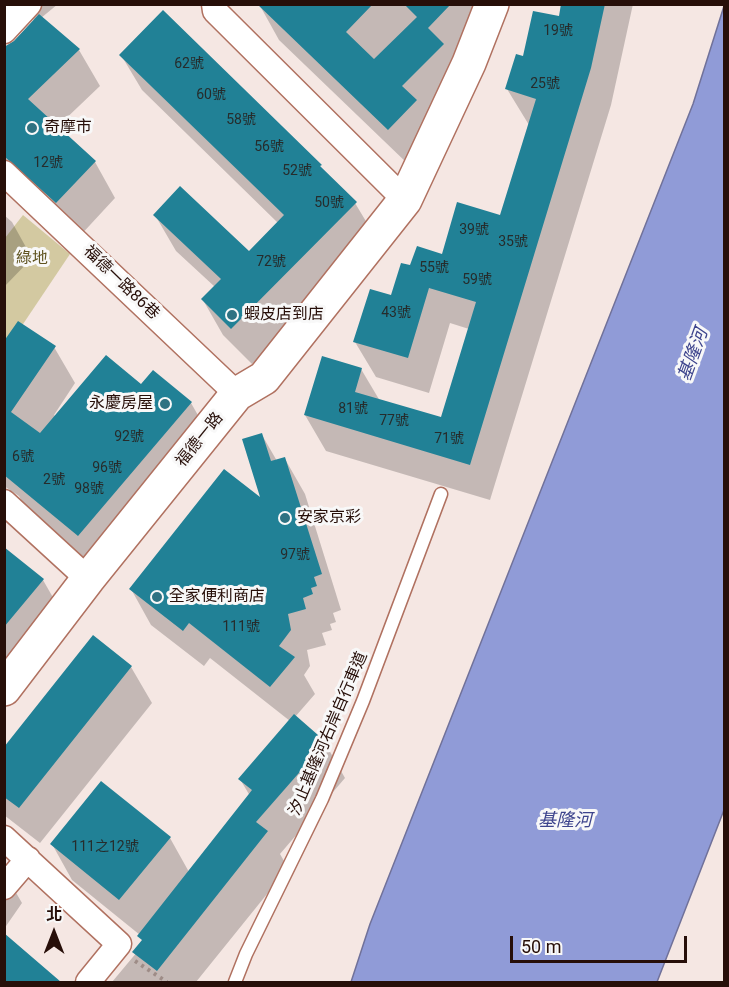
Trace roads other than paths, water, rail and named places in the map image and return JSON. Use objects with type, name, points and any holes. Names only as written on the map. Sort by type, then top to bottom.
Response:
[{"type":"street","points":[[4,8],[19,4]]},
{"type":"street","points":[[4,31],[29,4]]},
{"type":"street","points":[[214,4],[215,11],[405,200]]},
{"type":"street","name":"福德一路","points":[[4,689],[88,579],[237,394],[264,378],[405,200],[469,63],[492,4]]},
{"type":"street","name":"福德一路86巷","points":[[4,172],[237,394]]},
{"type":"street","points":[[4,502],[88,579]]},
{"type":"street","points":[[4,838],[119,944],[88,982]]},
{"type":"street","points":[[4,887],[28,859]]},
{"type":"lane","name":"汐止基隆河右岸自行車道","points":[[236,982],[246,954],[322,800],[363,701],[441,494]]},
{"type":"water","name":"基隆河","points":[[724,6],[724,810],[657,982],[351,982],[370,924],[693,104]]},
{"type":"place","name":"奇摩市","points":[[32,128]]},
{"type":"place","name":"蝦皮店到店","points":[[232,315]]},
{"type":"place","name":"永慶房屋","points":[[165,404]]},
{"type":"place","name":"安家京彩","points":[[285,518]]},
{"type":"place","name":"全家便利商店","points":[[157,597]]},
{"type":"park label","name":"綠地","points":[[32,259]]}]
